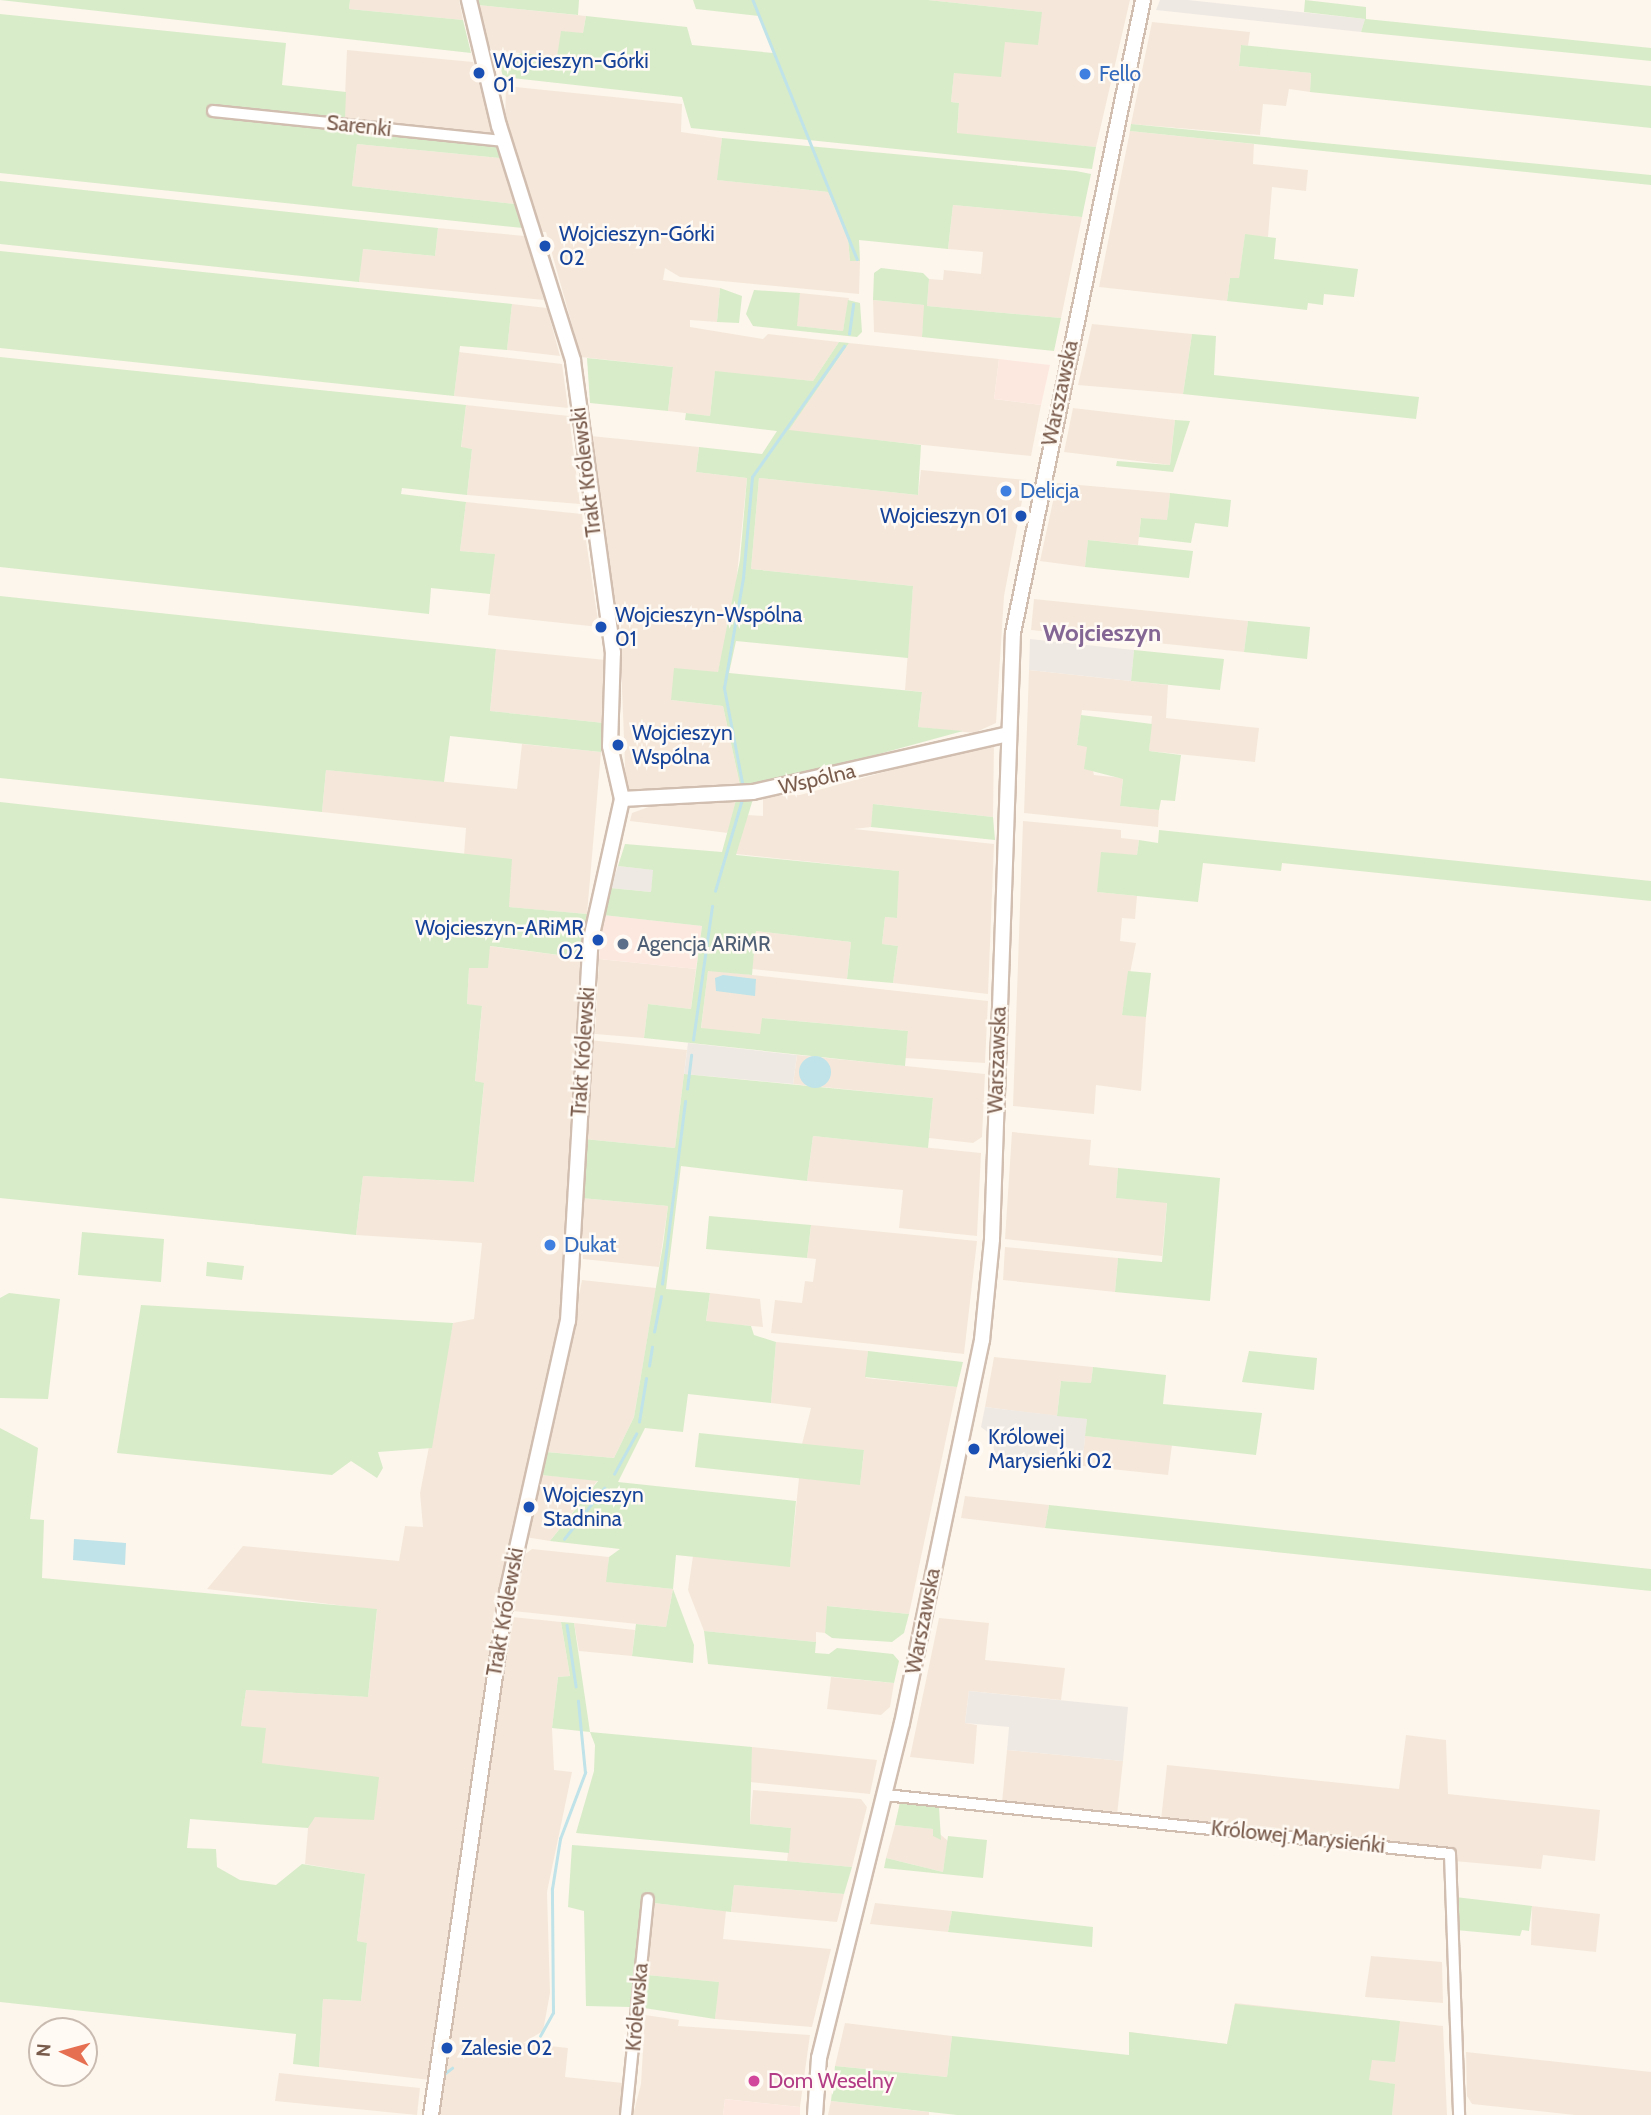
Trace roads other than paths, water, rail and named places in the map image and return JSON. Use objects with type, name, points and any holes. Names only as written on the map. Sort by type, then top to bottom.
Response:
[{"type":"street","name":"Trakt Królewski","points":[[431,2115],[507,1593],[568,1321],[591,939],[622,799],[610,746],[613,653],[573,360],[504,141],[468,0]]},
{"type":"street","name":"Warszawska","points":[[815,2115],[819,2058],[885,1795],[960,1449],[988,1292],[1009,734],[1020,590],[1143,0]]},
{"type":"street","name":"Sarenki","points":[[213,111],[504,141]]},
{"type":"street","name":"Wspólna","points":[[622,799],[752,792],[1009,734]]},
{"type":"street","name":"Królowej Marysieńki","points":[[885,1795],[1450,1854],[1459,2115]]},
{"type":"street","name":"Królewska","points":[[626,2115],[648,1899]]},
{"type":"water","points":[[723,975],[756,979],[755,996],[716,991],[715,978]]},
{"type":"water","points":[[815,1056],[826,1061],[831,1072],[826,1083],[815,1088],[804,1083],[799,1072],[804,1061]]},
{"type":"water","points":[[74,1539],[126,1543],[125,1565],[73,1560]]},
{"type":"waterway","points":[[753,0],[857,259]]},
{"type":"waterway","points":[[849,334],[853,304]]},
{"type":"waterway","points":[[743,788],[724,688],[743,578],[752,477],[844,346]]},
{"type":"waterway","points":[[715,891],[742,799]]},
{"type":"waterway","points":[[693,1040],[712,906]]},
{"type":"waterway","points":[[687,1089],[691,1055]]},
{"type":"waterway","points":[[662,1284],[685,1101]]},
{"type":"waterway","points":[[654,1332],[661,1297]]},
{"type":"waterway","points":[[649,1366],[652,1347]]},
{"type":"waterway","points":[[639,1422],[646,1379]]},
{"type":"waterway","points":[[614,1474],[636,1434]]},
{"type":"waterway","points":[[564,1539],[604,1488]]},
{"type":"waterway","points":[[567,1625],[576,1686]]},
{"type":"waterway","points":[[540,2036],[553,2013],[552,1889],[560,1839],[585,1773],[578,1701]]},
{"type":"waterway","points":[[444,2074],[452,2068]]},
{"type":"place","name":"Wojcieszyn-Górki 01","points":[[479,73]]},
{"type":"place","name":"Fello","points":[[1085,74]]},
{"type":"place","name":"Wojcieszyn-Górki 02","points":[[545,246]]},
{"type":"place","name":"Delicja","points":[[1006,491]]},
{"type":"place","name":"Wojcieszyn 01","points":[[1021,516]]},
{"type":"place","name":"Wojcieszyn-Wspólna 01","points":[[601,627]]},
{"type":"place","name":"Wojcieszyn Wspólna","points":[[618,745]]},
{"type":"place","name":"Wojcieszyn-ARiMR 02","points":[[598,940]]},
{"type":"place","name":"Agencja ARiMR","points":[[623,944]]},
{"type":"place","name":"Dukat","points":[[550,1245]]},
{"type":"place","name":"Królowej Marysieńki 02","points":[[974,1449]]},
{"type":"place","name":"Wojcieszyn Stadnina","points":[[529,1507]]},
{"type":"place","name":"Zalesie 02","points":[[447,2048]]},
{"type":"place","name":"Dom Weselny","points":[[754,2081]]},
{"type":"district","name":"Wojcieszyn","points":[[1102,633]]}]
